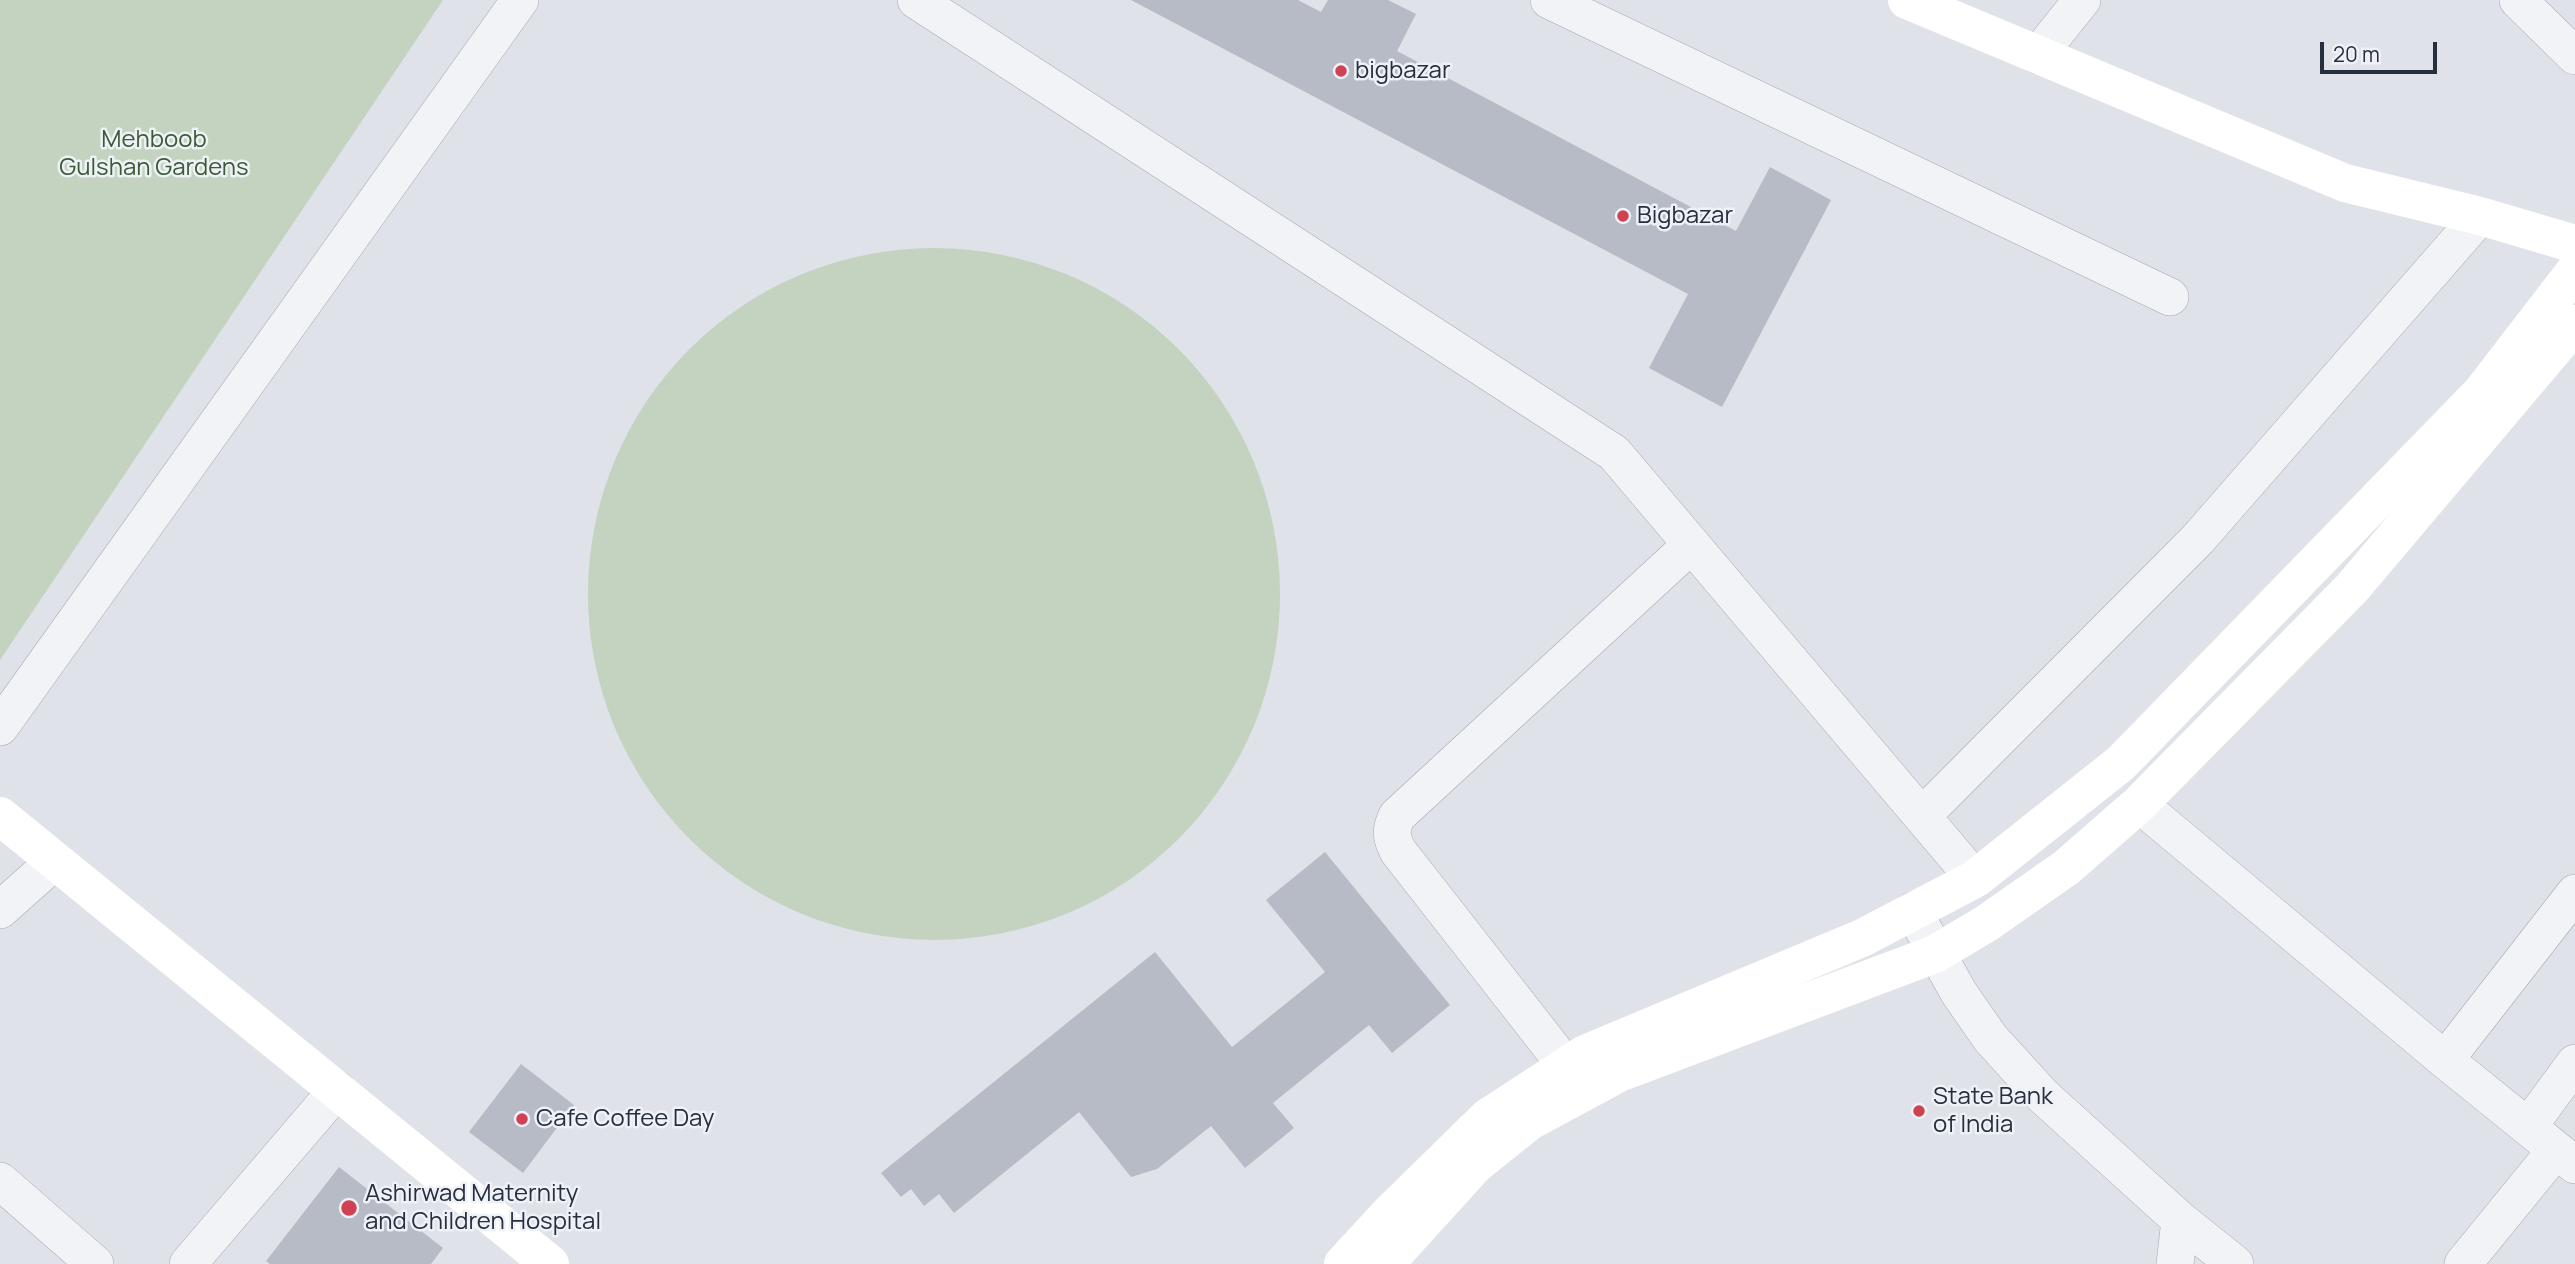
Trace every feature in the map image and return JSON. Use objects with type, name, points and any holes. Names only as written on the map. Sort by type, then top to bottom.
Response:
[{"type":"main road","points":[[1907,0],[2344,183],[2480,216],[2575,244]]},
{"type":"main road","points":[[1343,1264],[1391,1212],[1487,1118],[1566,1066],[1585,1054],[1862,938],[1975,878],[2121,763],[2481,393],[2575,271]]},
{"type":"main road","points":[[1385,1264],[1475,1165],[1530,1121],[1619,1073],[1935,954],[1987,923],[2067,867],[2139,804],[2352,588],[2575,324]]},
{"type":"main road","points":[[0,816],[550,1264]]},
{"type":"street","points":[[0,727],[520,0]]},
{"type":"street","points":[[916,0],[1614,453],[1975,878]]},
{"type":"street","points":[[1549,0],[2170,297]]},
{"type":"street","points":[[2038,55],[2082,0]]},
{"type":"street","points":[[2518,0],[2575,56]]},
{"type":"street","points":[[1922,816],[2198,539],[2480,216]]},
{"type":"street","points":[[1566,1066],[1398,850],[1392,838],[1392,826],[1397,816],[1691,545]]},
{"type":"street","points":[[2139,804],[2445,1060],[2566,1157],[2463,1264]]},
{"type":"street","points":[[0,910],[55,861]]},
{"type":"street","points":[[2445,1060],[2575,893]]},
{"type":"street","points":[[1913,911],[1935,954],[1991,1039],[2043,1096],[2180,1220],[2235,1264]]},
{"type":"street","points":[[2528,1127],[2575,1063]]},
{"type":"street","points":[[188,1264],[337,1090]]},
{"type":"street","points":[[0,1181],[95,1264]]},
{"type":"street","points":[[2175,1264],[2180,1220]]},
{"type":"green space","name":"Mehboob Gulshan Gardens","points":[[0,0],[443,0],[0,660]]},
{"type":"green space","points":[[934,248],[1001,255],[1066,275],[1097,289],[1126,307],[1178,350],[1221,402],[1239,431],[1253,462],[1273,527],[1280,594],[1273,661],[1253,726],[1239,757],[1221,786],[1178,838],[1126,881],[1097,899],[1066,913],[1001,933],[934,940],[867,933],[802,913],[771,899],[742,881],[690,838],[647,786],[629,757],[615,726],[595,661],[588,594],[595,527],[615,462],[629,431],[647,402],[690,350],[742,307],[771,289],[802,275],[867,255]]},
{"type":"building","name":"Bigbazar","points":[[1131,0],[1298,0],[1321,12],[1328,0],[1388,0],[1416,14],[1397,51],[1736,231],[1770,167],[1831,200],[1722,407],[1649,368],[1688,294]]},
{"type":"building","points":[[1325,852],[1450,1005],[1392,1053],[1369,1025],[1273,1103],[1294,1128],[1245,1168],[1211,1126],[1157,1169],[1131,1177],[1079,1112],[954,1213],[939,1194],[924,1206],[911,1189],[901,1197],[881,1173],[1155,952],[1232,1047],[1325,972],[1266,900]]},
{"type":"building","name":"Cafe Coffee Day","points":[[521,1064],[574,1105],[523,1173],[469,1132]]},
{"type":"building","name":"Ashirwad Maternity and Children Hospital","points":[[339,1167],[443,1248],[431,1264],[270,1264],[266,1261]]},
{"type":"place","name":"bigbazar","points":[[1341,71]]},
{"type":"place","name":"Bigbazar","points":[[1623,216]]},
{"type":"place","name":"State Bank of India","points":[[1919,1111]]},
{"type":"place","name":"Cafe Coffee Day","points":[[522,1119]]},
{"type":"place","name":"Ashirwad Maternity and Children Hospital","points":[[349,1208]]}]
